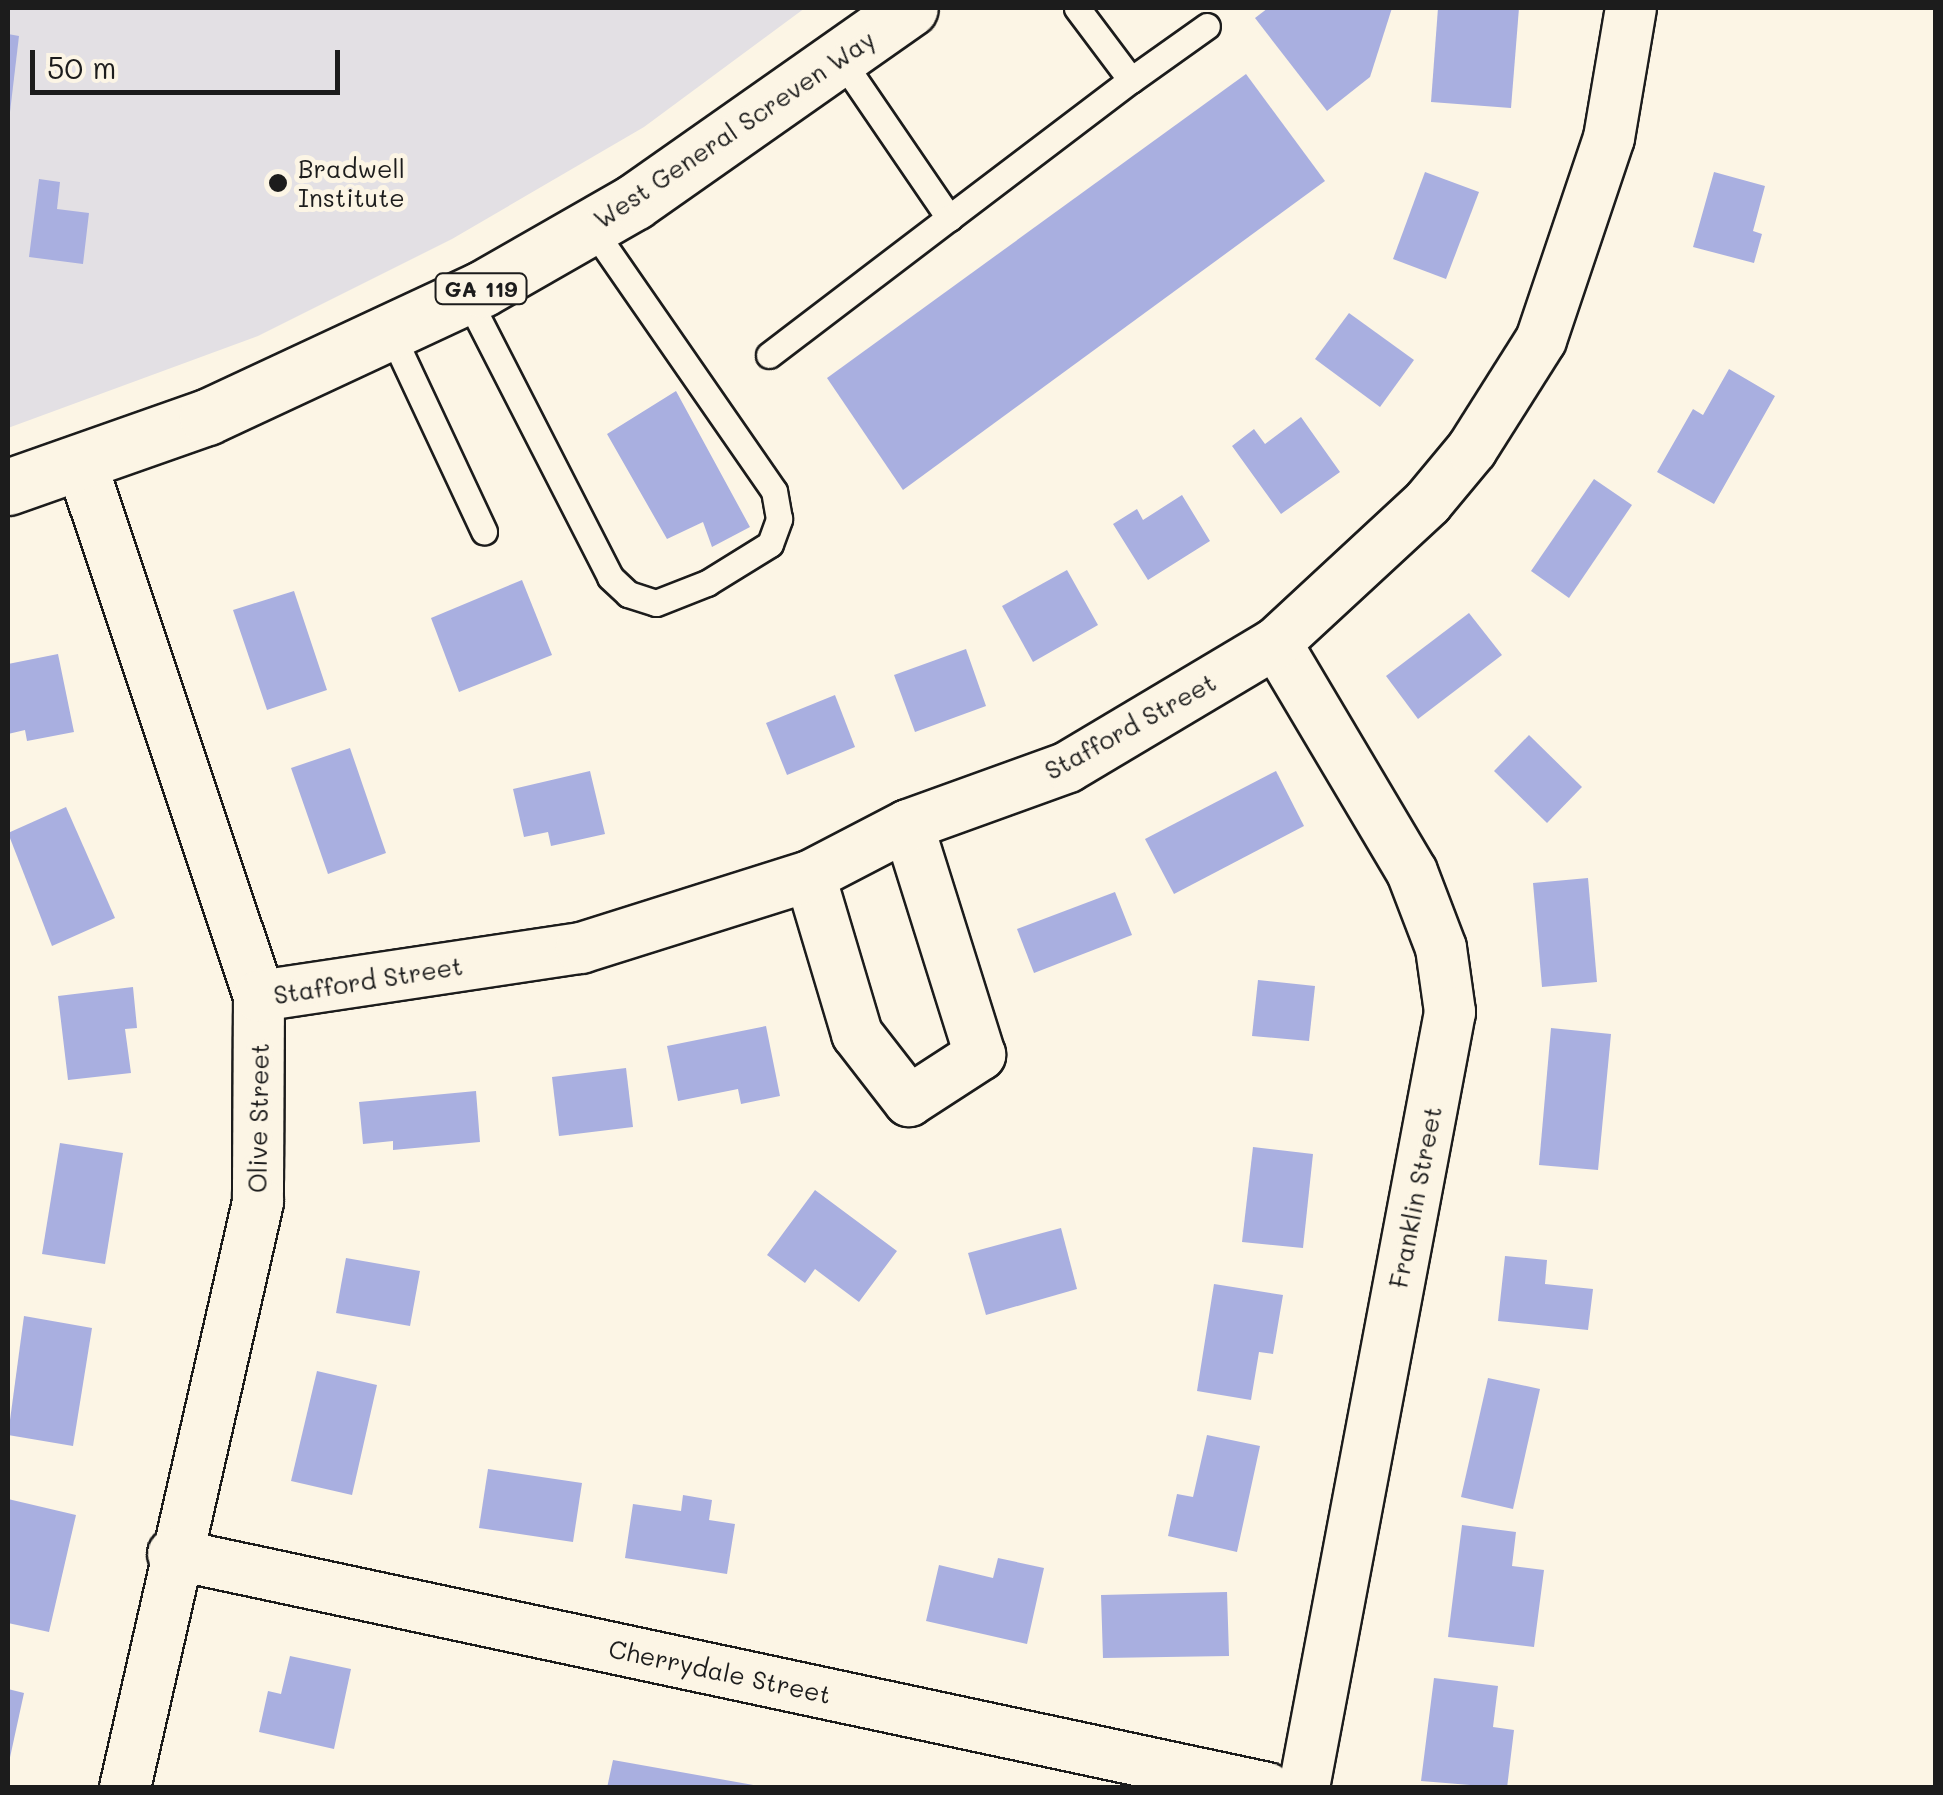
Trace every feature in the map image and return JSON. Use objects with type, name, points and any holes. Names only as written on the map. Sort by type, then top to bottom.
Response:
[{"type":"main road","name":"West General Screven Way","points":[[8,487],[207,417],[392,335],[467,296],[591,227],[910,8]]},
{"type":"street","name":"Stafford Street","points":[[259,996],[581,948],[810,876],[908,825],[1068,767],[1276,643],[1428,502],[1472,450],[1541,340],[1609,138],[1631,8]]},
{"type":"street","name":"Olive Street","points":[[81,463],[259,996],[258,1202],[173,1554],[125,1788]]},
{"type":"street","name":"Franklin Street","points":[[1276,643],[1412,872],[1441,948],[1450,1012],[1304,1788]]},
{"type":"street","points":[[810,876],[857,1034],[909,1100],[980,1055],[908,825]]},
{"type":"street","name":"Cherrydale Street","points":[[173,1554],[1267,1788]]},
{"type":"lane","points":[[1077,8],[1131,80]]},
{"type":"lane","points":[[770,355],[1207,26]]},
{"type":"lane","points":[[840,58],[949,218]]},
{"type":"lane","points":[[467,296],[610,577],[628,594],[656,604],[707,583],[770,544],[779,520],[774,492],[591,227]]},
{"type":"lane","points":[[392,335],[484,531]]},
{"type":"shaded area","name":"Bradwell Institute","points":[[8,8],[805,8],[644,127],[452,239],[258,336],[8,428]]},
{"type":"building","points":[[1268,8],[1392,8],[1370,77],[1327,111],[1255,18]]},
{"type":"building","points":[[1438,8],[1519,8],[1511,108],[1431,102]]},
{"type":"building","points":[[8,34],[19,36],[10,112],[8,111]]},
{"type":"building","points":[[1246,74],[1325,181],[903,490],[827,378]]},
{"type":"building","points":[[1425,172],[1479,192],[1446,279],[1393,259]]},
{"type":"building","points":[[1714,172],[1765,186],[1753,231],[1762,234],[1754,263],[1693,247]]},
{"type":"building","points":[[39,179],[60,182],[57,209],[89,213],[83,264],[29,257]]},
{"type":"building","points":[[1349,313],[1414,360],[1380,407],[1315,359]]},
{"type":"building","points":[[1729,369],[1775,396],[1714,504],[1657,472],[1693,409],[1703,415]]},
{"type":"building","points":[[676,391],[750,527],[712,547],[703,522],[667,539],[607,434]]},
{"type":"building","points":[[1301,417],[1340,472],[1281,514],[1232,446],[1254,429],[1265,444]]},
{"type":"building","points":[[1594,479],[1632,505],[1569,598],[1531,571]]},
{"type":"building","points":[[1182,495],[1210,541],[1148,580],[1113,524],[1137,509],[1143,520]]},
{"type":"building","points":[[1067,570],[1098,625],[1033,662],[1002,606]]},
{"type":"building","points":[[522,580],[552,655],[459,692],[431,618]]},
{"type":"building","points":[[294,591],[327,690],[267,710],[233,610]]},
{"type":"building","points":[[1469,613],[1502,655],[1418,719],[1386,676]]},
{"type":"building","points":[[966,649],[986,706],[915,732],[894,675]]},
{"type":"building","points":[[58,654],[74,732],[27,741],[25,730],[8,734],[8,664]]},
{"type":"building","points":[[835,695],[855,747],[787,775],[766,723]]},
{"type":"building","points":[[1529,735],[1582,787],[1547,823],[1494,771]]},
{"type":"building","points":[[350,748],[386,853],[328,874],[291,768]]},
{"type":"building","points":[[590,771],[605,834],[551,846],[548,832],[524,837],[513,789]]},
{"type":"building","points":[[1276,771],[1304,826],[1174,894],[1145,839]]},
{"type":"building","points":[[66,807],[115,918],[52,946],[8,833]]},
{"type":"building","points":[[1588,878],[1597,982],[1542,987],[1533,883]]},
{"type":"building","points":[[1115,892],[1132,935],[1034,973],[1017,929]]},
{"type":"building","points":[[1258,980],[1315,986],[1309,1041],[1252,1036]]},
{"type":"building","points":[[133,987],[137,1028],[125,1029],[131,1073],[68,1080],[58,996]]},
{"type":"building","points":[[766,1026],[780,1096],[741,1104],[738,1089],[678,1101],[667,1046]]},
{"type":"building","points":[[1551,1028],[1611,1034],[1598,1170],[1539,1165]]},
{"type":"building","points":[[626,1068],[633,1127],[559,1136],[552,1077]]},
{"type":"building","points":[[476,1091],[480,1142],[393,1150],[393,1141],[363,1144],[359,1102]]},
{"type":"building","points":[[60,1143],[123,1153],[105,1264],[42,1254]]},
{"type":"building","points":[[1253,1147],[1313,1154],[1303,1248],[1242,1242]]},
{"type":"building","points":[[815,1190],[897,1251],[859,1302],[815,1269],[805,1283],[767,1255]]},
{"type":"building","points":[[1061,1228],[1077,1289],[986,1315],[968,1253]]},
{"type":"building","points":[[1505,1256],[1547,1260],[1545,1284],[1593,1289],[1588,1330],[1498,1321]]},
{"type":"building","points":[[346,1258],[420,1271],[410,1326],[336,1313]]},
{"type":"building","points":[[1214,1284],[1283,1295],[1273,1354],[1259,1352],[1251,1400],[1197,1391]]},
{"type":"building","points":[[24,1316],[92,1328],[73,1446],[8,1435]]},
{"type":"building","points":[[317,1371],[377,1385],[352,1495],[291,1481]]},
{"type":"building","points":[[1488,1378],[1540,1389],[1513,1509],[1461,1497]]},
{"type":"building","points":[[1207,1435],[1260,1446],[1237,1552],[1168,1536],[1177,1494],[1193,1497]]},
{"type":"building","points":[[488,1469],[582,1483],[573,1542],[479,1528]]},
{"type":"building","points":[[683,1495],[712,1500],[709,1520],[735,1524],[727,1574],[625,1558],[633,1504],[681,1511]]},
{"type":"building","points":[[8,1499],[76,1515],[49,1632],[8,1623]]},
{"type":"building","points":[[1462,1525],[1516,1532],[1512,1566],[1544,1570],[1534,1647],[1448,1637]]},
{"type":"building","points":[[998,1558],[1044,1568],[1027,1644],[926,1621],[939,1565],[993,1578]]},
{"type":"building","points":[[1227,1592],[1229,1656],[1103,1658],[1101,1595]]},
{"type":"building","points":[[290,1656],[351,1669],[334,1749],[259,1732],[268,1691],[281,1694]]},
{"type":"building","points":[[1434,1678],[1498,1686],[1493,1727],[1514,1730],[1507,1788],[1421,1781]]},
{"type":"building","points":[[8,1689],[24,1693],[9,1762],[8,1762]]},
{"type":"building","points":[[613,1760],[759,1786],[759,1788],[607,1788]]},
{"type":"place","name":"Bradwell Institute","points":[[278,183]]}]
